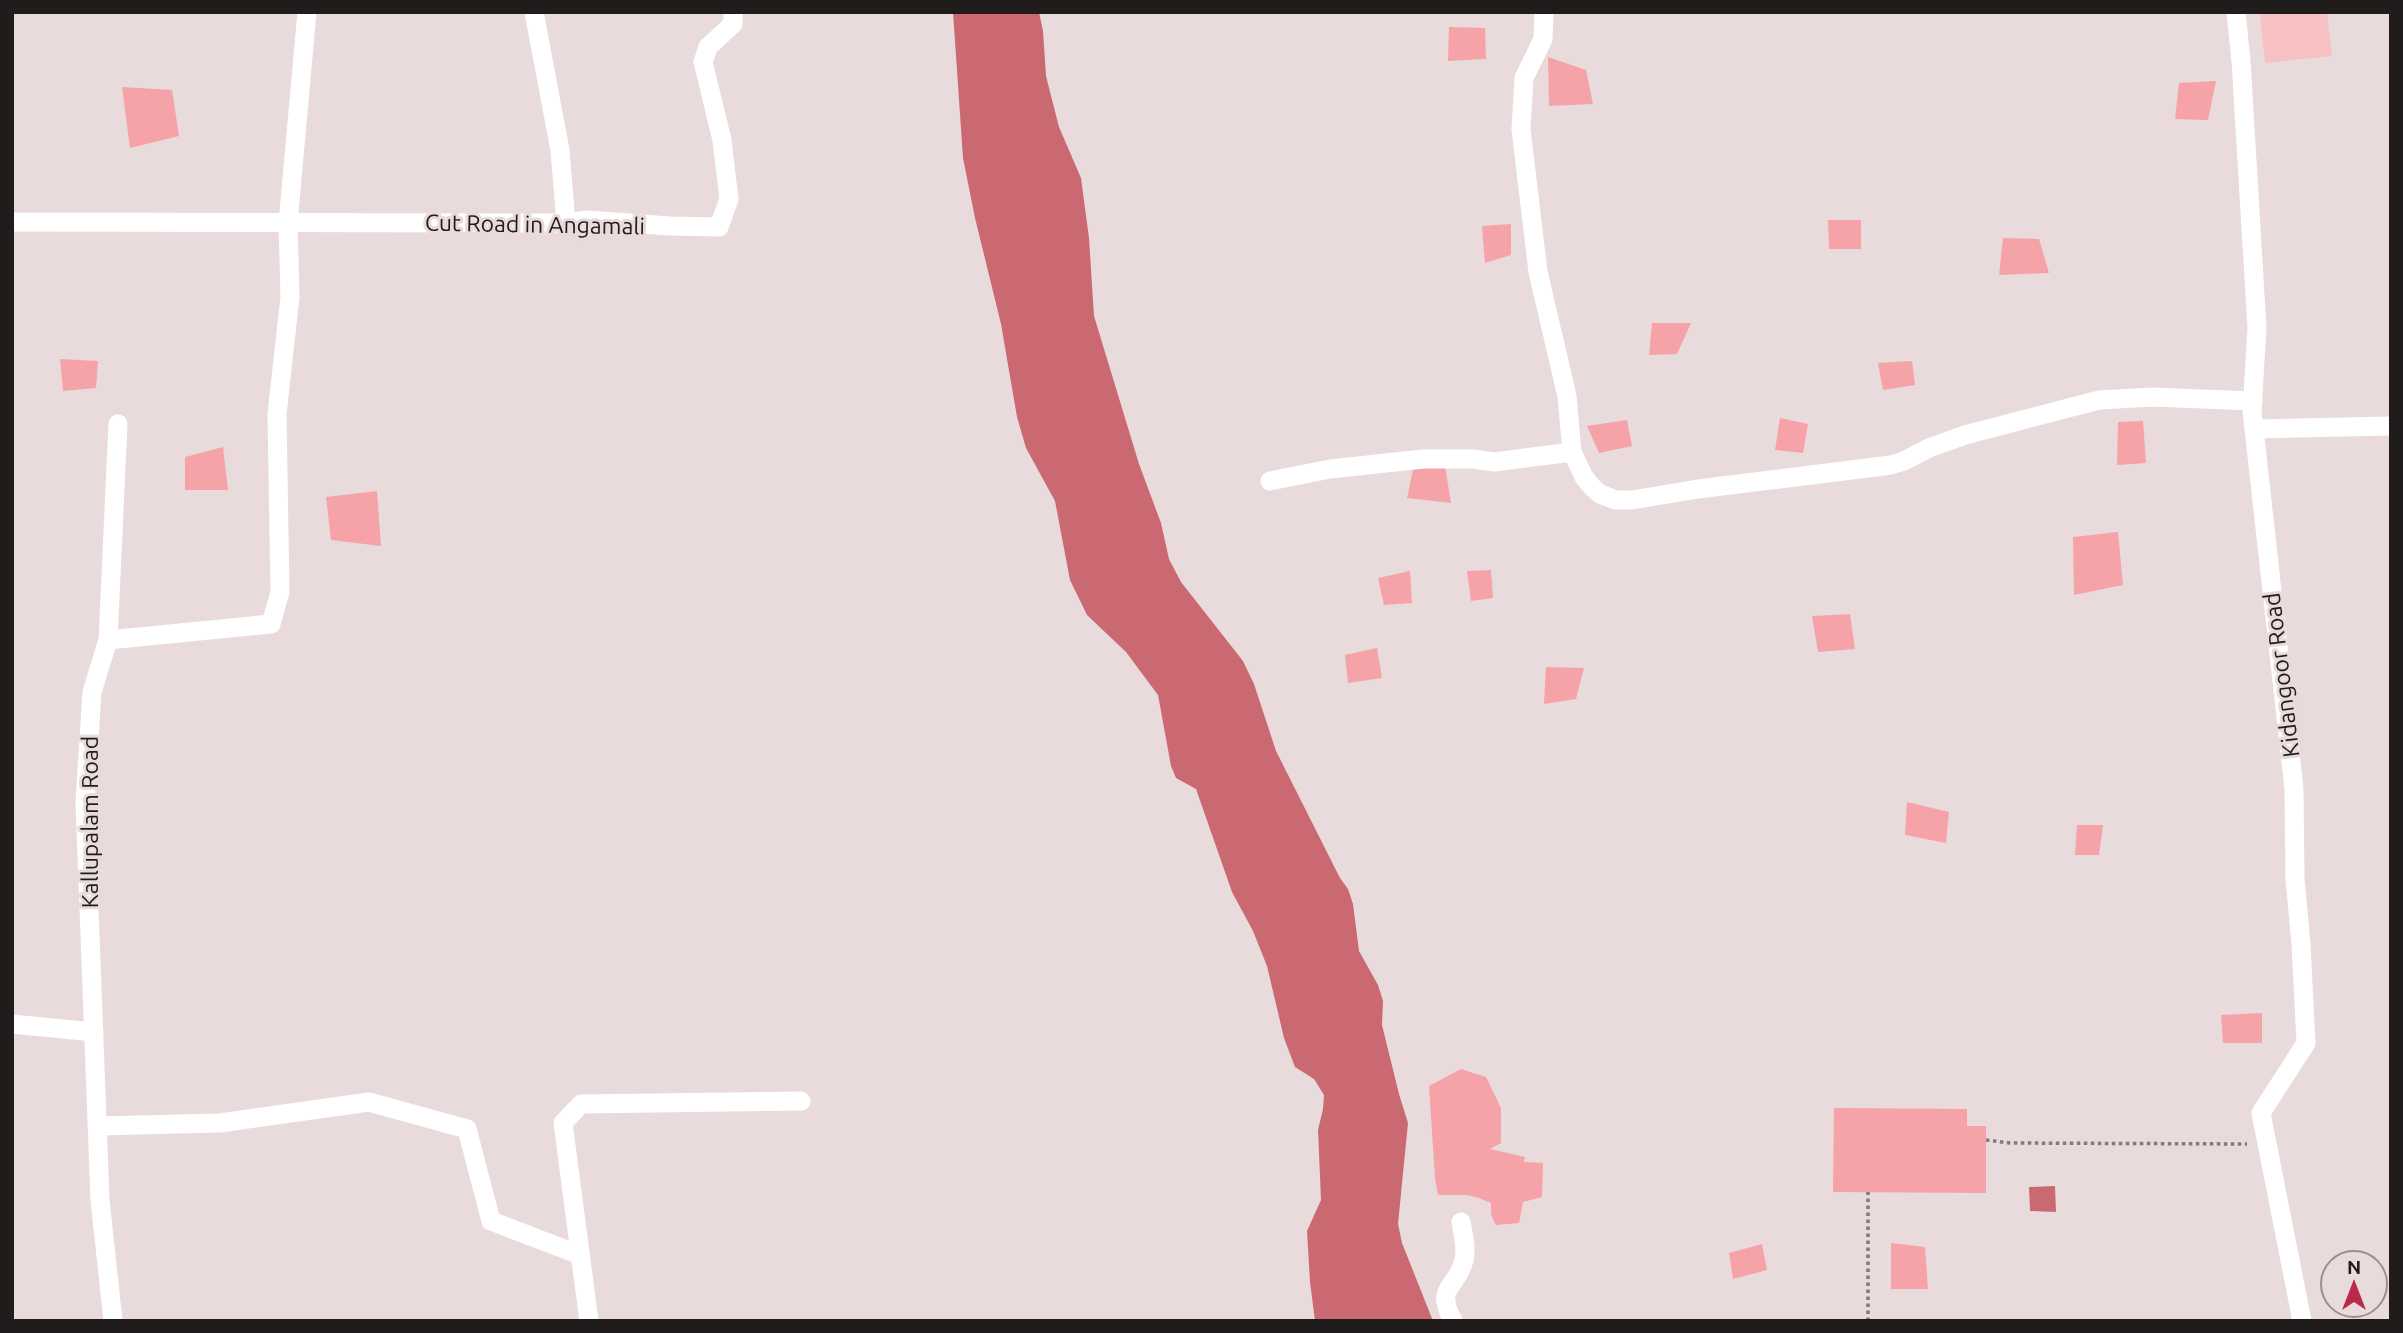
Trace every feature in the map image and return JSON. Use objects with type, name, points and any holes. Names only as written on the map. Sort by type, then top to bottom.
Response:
[{"type":"street","points":[[108,640],[271,624],[280,592],[277,414],[290,297],[288,223],[307,12]]},
{"type":"street","points":[[534,12],[561,150],[566,223]]},
{"type":"street","name":"Cut Road in Angamali","points":[[12,222],[566,223],[587,220],[719,227],[729,199],[722,140],[703,62],[708,47],[733,24],[733,12]]},
{"type":"street","points":[[1544,12],[1545,33],[1524,78],[1521,129],[1538,272],[1567,396],[1573,452],[1584,477],[1600,494],[1616,500],[1632,500],[1725,485],[1891,465],[1965,435],[2099,400],[2152,397],[2253,401]]},
{"type":"street","name":"Kidangoor Road","points":[[2236,12],[2258,328],[2253,401],[2254,429],[2294,789],[2295,879],[2306,1043],[2261,1113],[2302,1321]]},
{"type":"street","name":"Kallupalam Road","points":[[113,1321],[100,1200],[85,802],[92,692],[108,640],[118,424]]},
{"type":"street","points":[[2254,429],[2391,426]]},
{"type":"street","points":[[1270,481],[1330,469],[1423,459],[1473,459],[1494,462],[1573,452]]},
{"type":"street","points":[[12,1024],[94,1032]]},
{"type":"street","points":[[589,1321],[564,1124],[581,1104],[801,1101]]},
{"type":"street","points":[[98,1126],[220,1123],[369,1102],[467,1129],[491,1221],[580,1255]]},
{"type":"street","points":[[1453,1321],[1445,1301],[1446,1292],[1465,1257],[1461,1222]]},
{"type":"path","points":[[1986,1140],[2010,1143],[2267,1144]]},
{"type":"path","points":[[1868,1192],[1868,1321]]},
{"type":"shaded area","points":[[953,12],[1039,12],[1046,76],[1059,127],[1081,178],[1089,238],[1094,316],[1139,464],[1161,523],[1169,559],[1181,582],[1243,661],[1254,684],[1276,751],[1348,889],[1353,904],[1359,951],[1378,985],[1383,1001],[1382,1025],[1408,1123],[1398,1224],[1402,1243],[1433,1321],[1315,1321],[1307,1231],[1321,1200],[1318,1130],[1324,1095],[1314,1079],[1295,1067],[1284,1038],[1267,966],[1253,931],[1232,892],[1196,789],[1176,778],[1171,766],[1158,695],[1126,652],[1087,615],[1070,580],[1055,501],[1026,448],[1017,417],[1001,324],[975,218],[963,158]]},
{"type":"shaded area","points":[[2260,12],[2327,12],[2332,56],[2265,63]]},
{"type":"shaded area","points":[[2055,1186],[2056,1212],[2030,1211],[2029,1187]]},
{"type":"building","points":[[1449,27],[1485,28],[1486,59],[1448,61]]},
{"type":"building","points":[[1548,57],[1586,70],[1593,104],[1549,106]]},
{"type":"building","points":[[2216,81],[2208,120],[2175,119],[2179,83]]},
{"type":"building","points":[[122,87],[172,90],[179,136],[130,148]]},
{"type":"building","points":[[1828,220],[1861,220],[1861,249],[1829,249]]},
{"type":"building","points":[[1511,224],[1511,255],[1485,263],[1482,226]]},
{"type":"building","points":[[2003,238],[2039,239],[2049,273],[1999,275]]},
{"type":"building","points":[[1652,323],[1691,323],[1677,354],[1649,355]]},
{"type":"building","points":[[60,359],[98,361],[96,388],[63,391]]},
{"type":"building","points":[[1912,361],[1915,385],[1883,390],[1878,363]]},
{"type":"building","points":[[1780,418],[1808,424],[1803,453],[1775,450]]},
{"type":"building","points":[[1627,420],[1632,446],[1599,453],[1587,426]]},
{"type":"building","points":[[2143,421],[2146,463],[2117,465],[2118,422]]},
{"type":"building","points":[[223,447],[228,490],[185,490],[185,457]]},
{"type":"building","points":[[1414,465],[1445,466],[1451,503],[1407,498]]},
{"type":"building","points":[[377,491],[381,546],[331,540],[326,497]]},
{"type":"building","points":[[2118,532],[2123,585],[2074,595],[2073,537]]},
{"type":"building","points":[[1491,570],[1493,598],[1471,601],[1467,571]]},
{"type":"building","points":[[1410,571],[1412,603],[1384,605],[1378,578]]},
{"type":"building","points":[[1850,614],[1855,649],[1818,652],[1812,616]]},
{"type":"building","points":[[1377,648],[1382,678],[1348,683],[1345,655]]},
{"type":"building","points":[[1546,667],[1584,668],[1576,699],[1544,704]]},
{"type":"building","points":[[1907,802],[1949,812],[1946,843],[1905,835]]},
{"type":"building","points":[[2077,825],[2103,825],[2099,855],[2075,855]]},
{"type":"building","points":[[2262,1013],[2262,1043],[2223,1043],[2221,1015]]},
{"type":"building","points":[[1461,1069],[1486,1077],[1501,1108],[1501,1143],[1490,1149],[1525,1157],[1524,1162],[1543,1163],[1542,1197],[1523,1202],[1519,1223],[1496,1225],[1491,1215],[1491,1203],[1479,1198],[1467,1195],[1438,1195],[1429,1086]]},
{"type":"building","points":[[1834,1108],[1967,1109],[1967,1126],[1986,1126],[1986,1193],[1833,1192]]},
{"type":"building","points":[[1891,1243],[1925,1247],[1928,1289],[1891,1289]]},
{"type":"building","points":[[1762,1244],[1767,1270],[1733,1279],[1729,1253]]}]
